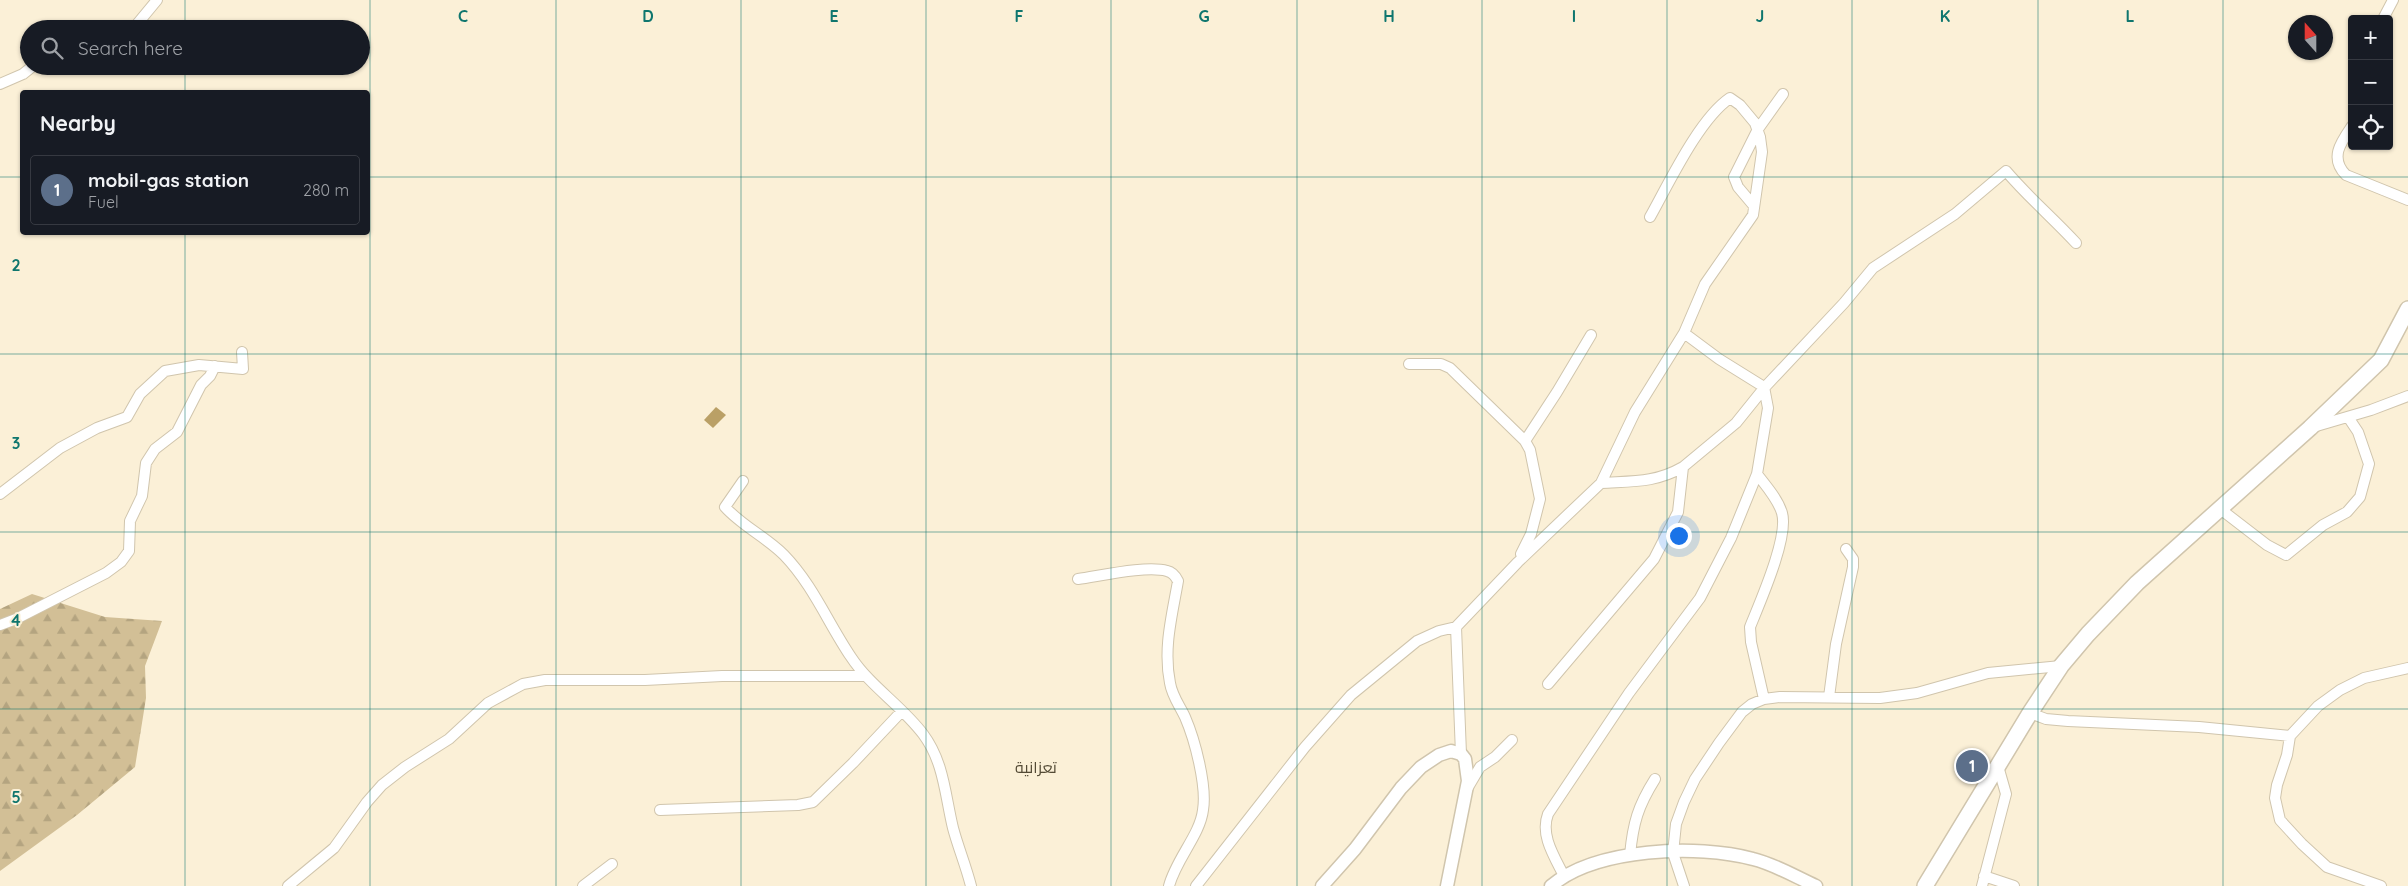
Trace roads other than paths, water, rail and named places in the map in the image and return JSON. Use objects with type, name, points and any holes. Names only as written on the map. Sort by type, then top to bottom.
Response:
[{"type":"main road","points":[[1926,886],[2030,713],[2061,666],[2106,613],[2219,508],[2310,428],[2381,360],[2408,309]]},
{"type":"street","points":[[140,20],[156,0]]},
{"type":"street","points":[[2385,15],[2393,0]]},
{"type":"street","points":[[0,84],[21,75]]},
{"type":"street","points":[[1754,206],[1738,187],[1734,177],[1758,129],[1783,94]]},
{"type":"street","points":[[1196,886],[1306,747],[1352,695],[1417,641],[1456,627],[1518,562],[1601,483],[1634,412],[1684,333],[1705,284],[1750,222],[1762,152],[1758,129],[1740,105],[1730,98],[1723,103],[1701,130],[1650,216]]},
{"type":"street","points":[[2348,132],[2336,153],[2341,169],[2346,175],[2408,200]]},
{"type":"street","points":[[1601,483],[1637,482],[1665,477],[1683,467],[1736,423],[1765,387],[1844,303],[1874,268],[1954,214],[2006,171],[2027,196],[2055,220],[2076,243]]},
{"type":"street","points":[[1684,333],[1719,359],[1765,387]]},
{"type":"street","points":[[1525,441],[1591,335]]},
{"type":"street","points":[[0,494],[60,448],[97,428],[127,416],[140,394],[165,371],[199,364],[243,369],[242,352]]},
{"type":"street","points":[[1409,364],[1441,364],[1450,368],[1525,441],[1530,450],[1540,499],[1531,534],[1518,562]]},
{"type":"street","points":[[0,625],[16,619],[106,573],[121,562],[129,551],[130,521],[142,496],[146,463],[155,449],[177,432],[201,384],[210,376],[215,366]]},
{"type":"street","points":[[1564,876],[1546,836],[1548,814],[1624,700],[1700,598],[1731,538],[1757,474],[1768,408],[1765,387]]},
{"type":"street","points":[[2310,428],[2408,396]]},
{"type":"street","points":[[2219,508],[2267,545],[2286,555],[2323,525],[2347,512],[2360,497],[2369,464],[2358,432],[2348,417]]},
{"type":"street","points":[[1548,684],[1654,559],[1678,512],[1683,467]]},
{"type":"street","points":[[1757,474],[1780,506],[1784,523],[1781,540],[1750,627],[1751,642],[1764,700]]},
{"type":"street","points":[[744,481],[725,507],[784,555],[818,600],[849,655],[864,676],[902,711],[923,734],[937,759],[946,789],[953,827],[971,886]]},
{"type":"street","points":[[1829,697],[1838,636],[1853,567],[1853,559],[1846,548]]},
{"type":"street","points":[[1078,579],[1154,570],[1167,571],[1173,574],[1178,581],[1169,628],[1167,661],[1173,695],[1191,732],[1204,800],[1200,821],[1175,867],[1169,886]]},
{"type":"street","points":[[1447,886],[1465,792],[1467,764],[1460,754],[1456,627]]},
{"type":"street","points":[[1684,886],[1673,853],[1676,824],[1684,802],[1695,779],[1742,712],[1752,704],[1764,700],[1889,697],[1917,693],[1988,674],[2061,666]]},
{"type":"street","points":[[2381,886],[2327,866],[2302,844],[2280,820],[2276,798],[2277,785],[2287,755],[2290,736],[2318,706],[2340,690],[2374,675],[2408,668]]},
{"type":"street","points":[[288,886],[334,848],[367,802],[382,785],[404,767],[449,738],[488,703],[523,684],[545,680],[645,680],[722,676],[864,676]]},
{"type":"street","points":[[660,810],[798,805],[812,802],[853,763],[902,711]]},
{"type":"street","points":[[2030,713],[2046,719],[2068,721],[2200,727],[2290,736]]},
{"type":"street","points":[[1465,792],[1480,767],[1495,757],[1512,740]]},
{"type":"street","points":[[1322,886],[1350,855],[1401,788],[1421,767],[1447,752],[1460,754]]},
{"type":"street","points":[[1998,766],[2006,794],[1983,881],[2014,886]]},
{"type":"street","points":[[1630,855],[1634,821],[1638,809],[1655,779]]},
{"type":"street","points":[[1551,886],[1564,876],[1599,861],[1630,855],[1701,852],[1756,859],[1816,886]]},
{"type":"street","points":[[583,886],[612,864]]},
{"type":"place","name":"mobil-gas station","points":[[1972,766]]},
{"type":"district","name":"تعزانية","points":[[1036,767]]}]
